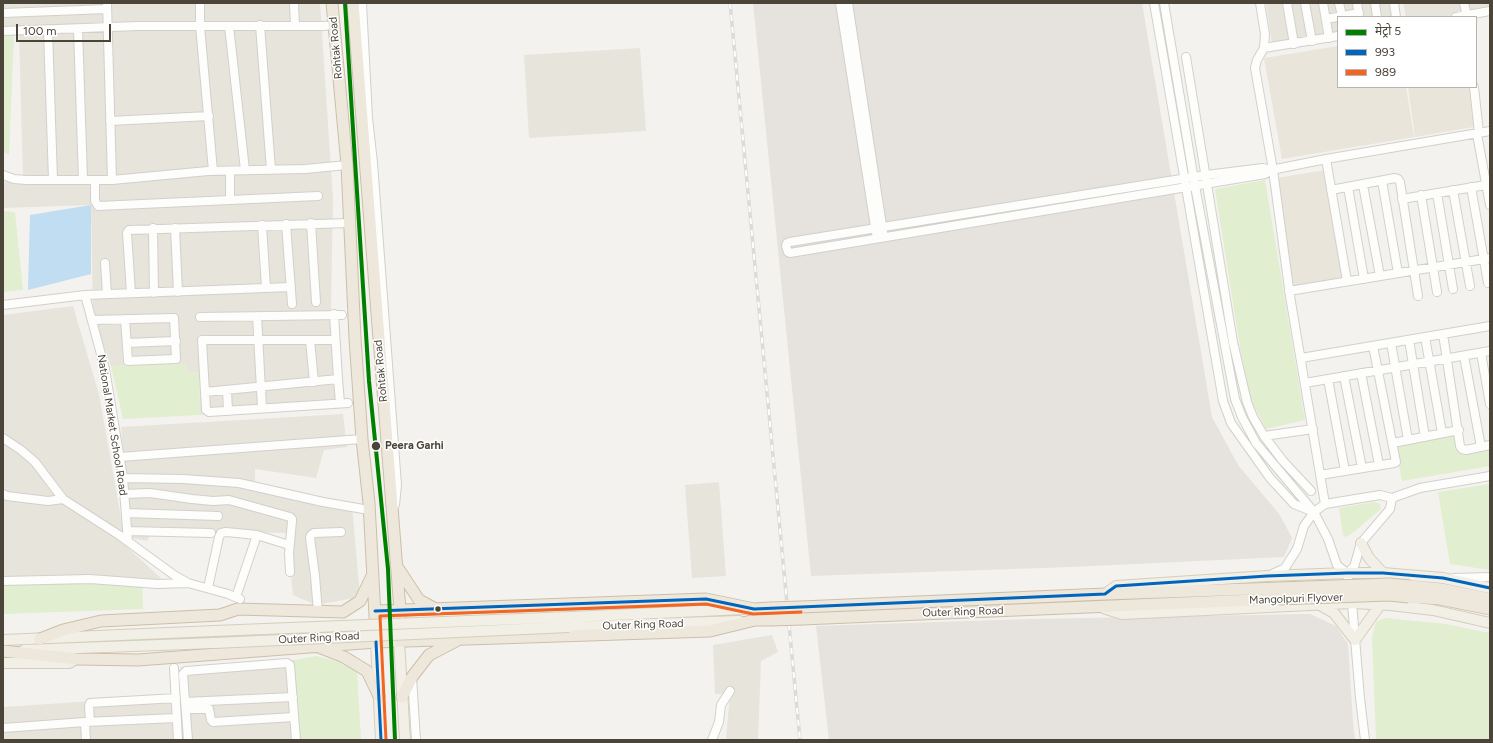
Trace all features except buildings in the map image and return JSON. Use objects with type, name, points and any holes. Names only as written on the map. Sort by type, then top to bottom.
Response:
[{"type":"highway","name":"Rohtak Road","points":[[332,3],[347,165],[355,338],[362,439],[369,510],[376,642]]},
{"type":"highway","name":"Rohtak Road","points":[[353,3],[393,516],[395,565],[400,610],[399,641]]},
{"type":"highway","points":[[395,565],[419,600],[436,609]]},
{"type":"highway","points":[[40,639],[63,630],[101,621],[220,615],[238,609],[343,612],[360,601],[373,573]]},
{"type":"highway","name":"Mangolpuri Flyover","points":[[1105,594],[1389,584],[1441,589],[1490,599]]},
{"type":"highway","name":"Outer Ring Road","points":[[375,611],[706,599],[754,609],[1105,594]]},
{"type":"highway","name":"Mangolpuri Flyover","points":[[1100,607],[1389,595],[1440,599],[1490,609]]},
{"type":"highway","name":"Outer Ring Road","points":[[3,650],[77,658],[145,660],[376,642],[710,631],[755,620],[1100,607]]},
{"type":"highway","points":[[471,608],[473,639]]},
{"type":"highway","points":[[402,697],[412,676],[429,655],[458,639]]},
{"type":"highway","points":[[318,647],[344,657],[367,671],[379,696]]},
{"type":"main road","points":[[1362,543],[1369,558],[1383,574]]},
{"type":"main road","name":"Outer Ring Road","points":[[1105,594],[1116,586],[1267,576],[1347,573],[1443,578],[1490,588]]},
{"type":"main road","points":[[1267,576],[1279,578],[1292,586],[1293,592],[1291,597],[1288,602],[1281,607]]},
{"type":"main road","points":[[1100,607],[1122,614],[1352,603],[1432,610],[1490,623]]},
{"type":"main road","points":[[1320,605],[1334,614],[1355,640],[1380,605]]},
{"type":"main road","name":"Outer Ring Road","points":[[3,640],[754,609]]},
{"type":"main road","name":"Outer Ring Road","points":[[3,650],[214,643],[755,620]]},
{"type":"main road","name":"Rohtak Road","points":[[399,641],[405,740]]},
{"type":"main road","name":"Rohtak Road","points":[[376,642],[381,740]]},
{"type":"main road","points":[[3,663],[69,663],[77,658]]},
{"type":"street","points":[[200,3],[200,26],[213,171]]},
{"type":"street","points":[[294,3],[295,26]]},
{"type":"street","points":[[362,3],[368,118],[373,164],[397,478],[393,516]]},
{"type":"street","points":[[840,3],[879,228]]},
{"type":"street","points":[[848,3],[880,237]]},
{"type":"street","points":[[1154,3],[1223,401],[1231,423],[1280,491],[1294,504],[1314,512]]},
{"type":"street","points":[[1164,3],[1195,182],[1229,365],[1238,405],[1242,417],[1256,443],[1314,512],[1328,539],[1337,565],[1347,573],[1352,603],[1365,740]]},
{"type":"street","points":[[1260,3],[1265,29],[1264,48],[1257,60],[1255,68],[1272,170],[1289,291],[1325,504]]},
{"type":"street","points":[[1287,3],[1294,44]]},
{"type":"street","points":[[1305,3],[1312,41]]},
{"type":"street","points":[[1323,3],[1329,38]]},
{"type":"street","points":[[1340,3],[1342,16],[1359,15],[1357,3]]},
{"type":"street","points":[[1375,3],[1377,16]]},
{"type":"street","points":[[1394,3],[1396,16]]},
{"type":"street","points":[[1464,3],[1466,16],[1488,12],[1483,3]]},
{"type":"street","points":[[3,13],[107,6],[112,180]]},
{"type":"street","points":[[1326,19],[1337,17]]},
{"type":"street","points":[[260,25],[271,170]]},
{"type":"street","points":[[3,31],[200,26],[334,25]]},
{"type":"street","points":[[228,26],[244,170]]},
{"type":"street","points":[[78,29],[83,180]]},
{"type":"street","points":[[48,30],[53,180]]},
{"type":"street","points":[[1264,48],[1337,36]]},
{"type":"street","points":[[1186,57],[1235,350],[1247,402],[1253,417],[1264,436],[1310,491]]},
{"type":"street","points":[[1474,88],[1478,133],[1486,164],[1486,185],[1490,205]]},
{"type":"street","points":[[110,121],[209,116]]},
{"type":"street","points":[[1185,183],[790,253],[788,252],[786,246],[787,243],[790,242],[879,228],[1207,179],[1264,174],[1272,170],[1326,159],[1490,131]]},
{"type":"street","points":[[1326,159],[1347,282]]},
{"type":"street","points":[[3,175],[14,179],[26,180],[112,180],[213,171],[271,170],[347,165]]},
{"type":"street","points":[[230,171],[230,199]]},
{"type":"street","points":[[1331,190],[1395,178],[1398,179],[1400,182],[1418,296]]},
{"type":"street","points":[[95,180],[95,201],[98,206],[318,196]]},
{"type":"street","points":[[1382,181],[1398,273]]},
{"type":"street","points":[[1363,185],[1380,276]]},
{"type":"street","points":[[1402,198],[1486,185]]},
{"type":"street","points":[[1348,187],[1364,279]]},
{"type":"street","points":[[1471,187],[1487,258],[1488,283]]},
{"type":"street","points":[[1453,190],[1470,286]]},
{"type":"street","points":[[1437,193],[1454,289]]},
{"type":"street","points":[[1421,195],[1437,292]]},
{"type":"street","points":[[311,223],[316,302]]},
{"type":"street","points":[[131,293],[127,233],[132,229],[350,223]]},
{"type":"street","points":[[286,224],[292,304]]},
{"type":"street","points":[[262,225],[266,288]]},
{"type":"street","points":[[153,228],[154,292]]},
{"type":"street","points":[[175,228],[178,292]]},
{"type":"street","points":[[1289,291],[1487,258]]},
{"type":"street","points":[[105,263],[107,294]]},
{"type":"street","points":[[3,305],[85,295],[291,287]]},
{"type":"street","name":"National Market School Road","points":[[85,295],[105,369],[123,478],[128,542]]},
{"type":"street","points":[[200,317],[338,314],[335,340],[338,380],[344,403],[207,412],[202,340],[335,340]]},
{"type":"street","points":[[257,316],[262,408]]},
{"type":"street","points":[[92,320],[125,319],[174,318],[176,359],[128,361],[125,319]]},
{"type":"street","points":[[1301,358],[1490,326]]},
{"type":"street","points":[[1443,334],[1459,430],[1460,446],[1462,449],[1466,450],[1490,445]]},
{"type":"street","points":[[1425,337],[1442,433]]},
{"type":"street","points":[[310,340],[314,382]]},
{"type":"street","points":[[1409,340],[1425,436]]},
{"type":"street","points":[[127,343],[176,341]]},
{"type":"street","points":[[1391,343],[1408,440]]},
{"type":"street","points":[[1320,475],[1396,462],[1373,346]]},
{"type":"street","points":[[1305,383],[1490,351]]},
{"type":"street","points":[[1481,353],[1490,404]]},
{"type":"street","points":[[1464,356],[1481,447]]},
{"type":"street","points":[[1362,373],[1379,465]]},
{"type":"street","points":[[1344,376],[1362,468]]},
{"type":"street","points":[[1328,379],[1344,471]]},
{"type":"street","points":[[205,392],[338,380]]},
{"type":"street","points":[[227,390],[228,411]]},
{"type":"street","points":[[1264,436],[1313,430]]},
{"type":"street","points":[[1393,443],[1459,430]]},
{"type":"street","points":[[3,438],[35,462],[63,499],[188,583],[238,598],[257,535]]},
{"type":"street","points":[[120,457],[362,439]]},
{"type":"street","points":[[1267,576],[1285,568],[1298,549],[1304,526],[1314,512],[1325,504],[1380,495],[1392,498],[1420,488],[1490,476]]},
{"type":"street","points":[[123,478],[183,479],[239,483],[323,502],[369,510]]},
{"type":"street","points":[[124,494],[150,493],[213,501],[229,500],[290,517],[292,519],[289,545],[290,572]]},
{"type":"street","points":[[3,494],[7,496],[48,501],[63,499]]},
{"type":"street","points":[[1347,573],[1354,567],[1362,543],[1390,509],[1392,498]]},
{"type":"street","points":[[126,513],[218,516]]},
{"type":"street","points":[[127,531],[211,533]]},
{"type":"street","points":[[208,588],[218,537],[221,534],[226,532],[257,535],[289,545]]},
{"type":"street","points":[[318,612],[310,535],[314,533],[341,532]]},
{"type":"street","points":[[1443,578],[1490,577]]},
{"type":"street","points":[[3,581],[90,579],[157,584],[188,583]]},
{"type":"street","points":[[188,740],[183,674],[188,670],[287,663],[290,665],[296,740]]},
{"type":"street","points":[[174,668],[178,740]]},
{"type":"street","points":[[412,676],[416,740]]},
{"type":"street","points":[[712,740],[719,722],[721,704],[730,691]]},
{"type":"street","points":[[186,706],[293,697]]},
{"type":"street","points":[[86,740],[88,706],[90,703],[176,698]]},
{"type":"street","points":[[186,706],[209,709],[211,720],[214,722],[294,717]]},
{"type":"street","points":[[3,728],[177,718]]},
{"type":"shaded area","points":[[3,3],[320,3],[333,199],[331,308],[339,406],[199,415],[200,374],[187,371],[185,364],[111,366],[93,316],[91,205],[3,208],[3,182],[23,181],[19,33],[3,33]]},
{"type":"shaded area","points":[[753,3],[1142,3],[1212,417],[1238,465],[1280,515],[1292,538],[1284,557],[1070,567],[811,576]]},
{"type":"shaded area","points":[[1266,3],[1392,3],[1394,16],[1337,16],[1337,34],[1272,44]]},
{"type":"shaded area","points":[[1403,3],[1460,3],[1462,15],[1455,16],[1406,16]]},
{"type":"shaded area","points":[[1463,3],[1490,3],[1490,11],[1465,15]]},
{"type":"shaded area","points":[[1337,46],[1337,88],[1406,88],[1414,137],[1282,159],[1264,58]]},
{"type":"shaded area","points":[[640,48],[646,131],[529,138],[524,55]]},
{"type":"shaded area","points":[[1408,88],[1471,88],[1474,127],[1415,137]]},
{"type":"shaded area","points":[[1326,170],[1344,279],[1294,287],[1276,178]]},
{"type":"shaded area","points":[[73,306],[99,394],[126,546],[161,578],[150,582],[3,579],[3,315]]},
{"type":"shaded area","points":[[343,414],[347,447],[324,450],[316,478],[255,469],[255,489],[352,506],[360,597],[316,605],[293,595],[287,533],[152,531],[147,541],[132,538],[121,427]]},
{"type":"shaded area","points":[[719,482],[726,576],[692,578],[685,485]]},
{"type":"shaded area","points":[[1310,614],[1336,626],[1348,644],[1355,740],[829,740],[816,626],[1029,619]]},
{"type":"shaded area","points":[[772,635],[778,652],[761,661],[758,740],[726,740],[730,693],[715,694],[713,645]]},
{"type":"shaded area","points":[[294,660],[299,740],[3,740],[3,707],[183,695],[181,667]]},
{"type":"green space","points":[[3,34],[14,34],[9,155],[3,152]]},
{"type":"green space","points":[[1265,180],[1305,420],[1266,429],[1250,399],[1240,347],[1215,189]]},
{"type":"green space","points":[[3,211],[15,212],[23,290],[3,292]]},
{"type":"green space","points":[[185,364],[187,371],[200,374],[199,415],[123,419],[111,366]]},
{"type":"green space","points":[[1457,432],[1460,452],[1490,446],[1490,466],[1402,481],[1395,444]]},
{"type":"green space","points":[[1490,484],[1490,570],[1450,564],[1438,492]]},
{"type":"green space","points":[[1374,502],[1379,503],[1381,507],[1380,510],[1350,535],[1345,537],[1343,534],[1339,508]]},
{"type":"green space","points":[[142,581],[143,609],[3,614],[3,582]]},
{"type":"green space","points":[[1385,618],[1446,624],[1490,633],[1490,740],[1376,740],[1372,637],[1376,622]]},
{"type":"green space","points":[[317,656],[339,662],[357,672],[361,740],[299,740],[294,660]]},
{"type":"water","points":[[91,205],[91,274],[28,290],[30,215]]},
{"type":"railway","points":[[730,3],[800,740]]},
{"type":"metro line","name":"5","points":[[345,3],[369,381],[388,569],[395,740]]},
{"type":"transit line","name":"993","points":[[375,611],[706,599],[754,609],[1105,594],[1116,586],[1267,576],[1347,573],[1383,573],[1443,578],[1490,588]]},
{"type":"transit line","name":"989","points":[[386,740],[380,616],[706,604],[753,614],[801,612]]},
{"type":"transit line","name":"993","points":[[376,642],[381,740]]},
{"type":"place","name":"Peera Garhi","points":[[376,446]]}]
